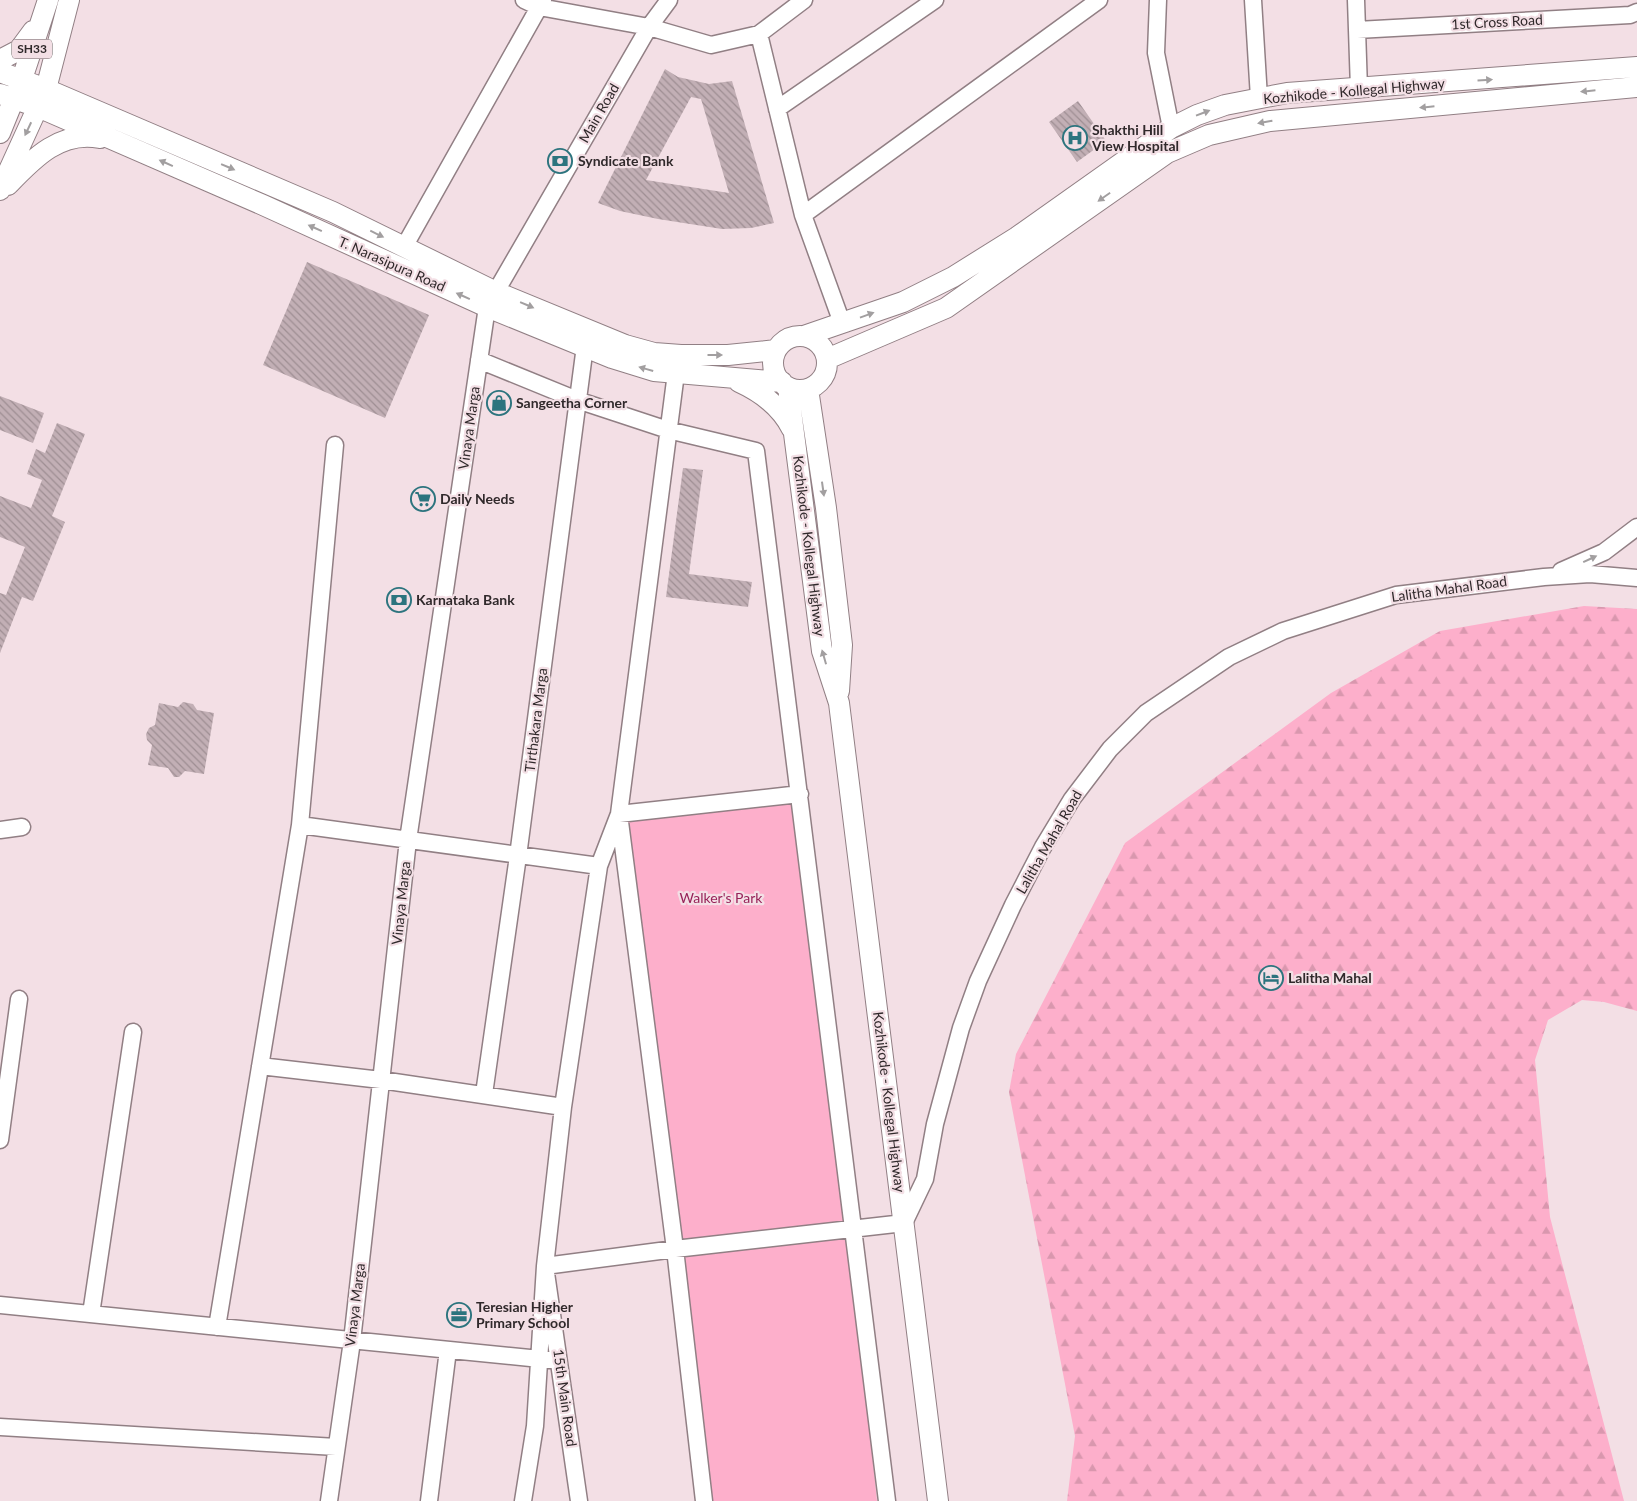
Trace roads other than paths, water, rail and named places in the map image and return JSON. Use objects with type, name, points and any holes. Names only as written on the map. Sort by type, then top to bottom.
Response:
[{"type":"main road","name":"SH33","points":[[0,133],[13,90],[48,0]]},
{"type":"main road","points":[[0,192],[46,88],[70,0]]},
{"type":"main road","points":[[0,60],[19,50],[41,21]]},
{"type":"main road","points":[[63,24],[60,69],[66,85],[77,95],[116,119]]},
{"type":"main road","name":"Kozhikode - Kollegal Highway","points":[[827,359],[946,308],[1120,175],[1171,128],[1225,104],[1287,94],[1637,67]]},
{"type":"main road","points":[[0,72],[13,90]]},
{"type":"main road","name":"Kozhikode - Kollegal Highway","points":[[804,336],[903,302],[953,277],[1120,175],[1192,141],[1234,128],[1270,121],[1637,86]]},
{"type":"main road","name":"T. Narasipura Road","points":[[13,90],[46,88],[333,212],[404,247],[492,299],[585,346],[638,366],[676,373],[729,377],[792,386]]},
{"type":"main road","name":"T. Narasipura Road","points":[[13,90],[38,107],[492,299],[625,345],[654,353],[728,355],[776,350]]},
{"type":"main road","points":[[0,192],[52,145],[73,138],[92,136],[119,142]]},
{"type":"main road","points":[[804,336],[819,344],[827,359],[823,377],[792,386],[773,367],[776,350],[788,338],[804,336]]},
{"type":"main road","points":[[818,453],[821,401],[827,385],[852,356],[871,341]]},
{"type":"main road","points":[[729,377],[749,386],[768,400],[786,416],[794,433]]},
{"type":"main road","name":"Kozhikode - Kollegal Highway","points":[[792,386],[818,453],[842,645],[839,703],[938,1501]]},
{"type":"main road","name":"Kozhikode - Kollegal Highway","points":[[792,386],[794,433],[822,650],[839,703]]},
{"type":"street","name":"Main Road","points":[[492,299],[649,27],[669,0]]},
{"type":"street","points":[[404,247],[535,2],[649,27],[711,45],[759,34],[804,0]]},
{"type":"street","points":[[777,109],[934,0]]},
{"type":"street","points":[[803,215],[1099,0]]},
{"type":"street","points":[[1158,0],[1156,53],[1171,128]]},
{"type":"street","points":[[1253,0],[1259,98]]},
{"type":"street","points":[[1356,0],[1359,89]]},
{"type":"street","name":"1st Cross Road","points":[[1357,30],[1630,15],[1637,12]]},
{"type":"street","points":[[759,34],[803,215],[842,323]]},
{"type":"street","name":"Vinaya Marga","points":[[329,1501],[352,1340],[408,840],[479,360],[492,299]]},
{"type":"street","name":"Tirthakara Marga","points":[[484,1094],[518,856],[585,346]]},
{"type":"street","points":[[479,360],[578,400],[668,430],[756,451],[887,1501]]},
{"type":"street","points":[[523,1501],[535,1426],[545,1266],[562,1108],[599,866],[619,814],[676,373]]},
{"type":"street","points":[[217,1327],[300,825],[335,445]]},
{"type":"street","name":"Lalitha Mahal Road","points":[[1544,577],[1604,552],[1637,527]]},
{"type":"street","name":"Lalitha Mahal Road","points":[[904,1224],[925,1180],[947,1076],[960,1028],[978,981],[1043,847],[1072,799],[1110,749],[1146,714],[1229,657],[1282,631],[1396,595],[1544,577],[1590,574],[1637,578]]},
{"type":"street","points":[[619,814],[800,794]]},
{"type":"street","points":[[619,814],[675,1249],[704,1501]]},
{"type":"street","points":[[300,825],[599,866]]},
{"type":"street","points":[[0,830],[22,827]]},
{"type":"street","points":[[0,1140],[19,999]]},
{"type":"street","points":[[91,1314],[133,1032]]},
{"type":"street","points":[[260,1066],[484,1094],[562,1108]]},
{"type":"street","points":[[545,1266],[675,1249],[904,1224]]},
{"type":"street","name":"15th Main Road","points":[[545,1266],[579,1501]]},
{"type":"street","points":[[0,1305],[560,1361]]},
{"type":"street","points":[[429,1501],[448,1350]]},
{"type":"street","points":[[0,1426],[336,1447]]},
{"type":"place","name":"Shakthi Hill View Hospital","points":[[1075,138]]},
{"type":"place","name":"Syndicate Bank","points":[[560,161]]},
{"type":"place","name":"Sangeetha Corner","points":[[499,403]]},
{"type":"place","name":"Daily Needs","points":[[423,499]]},
{"type":"place","name":"Karnataka Bank","points":[[399,600]]},
{"type":"place","name":"Lalitha Mahal","points":[[1271,978]]},
{"type":"place","name":"Teresian Higher Primary School","points":[[459,1315]]},
{"type":"park label","name":"Walker's Park","points":[[721,898]]}]
